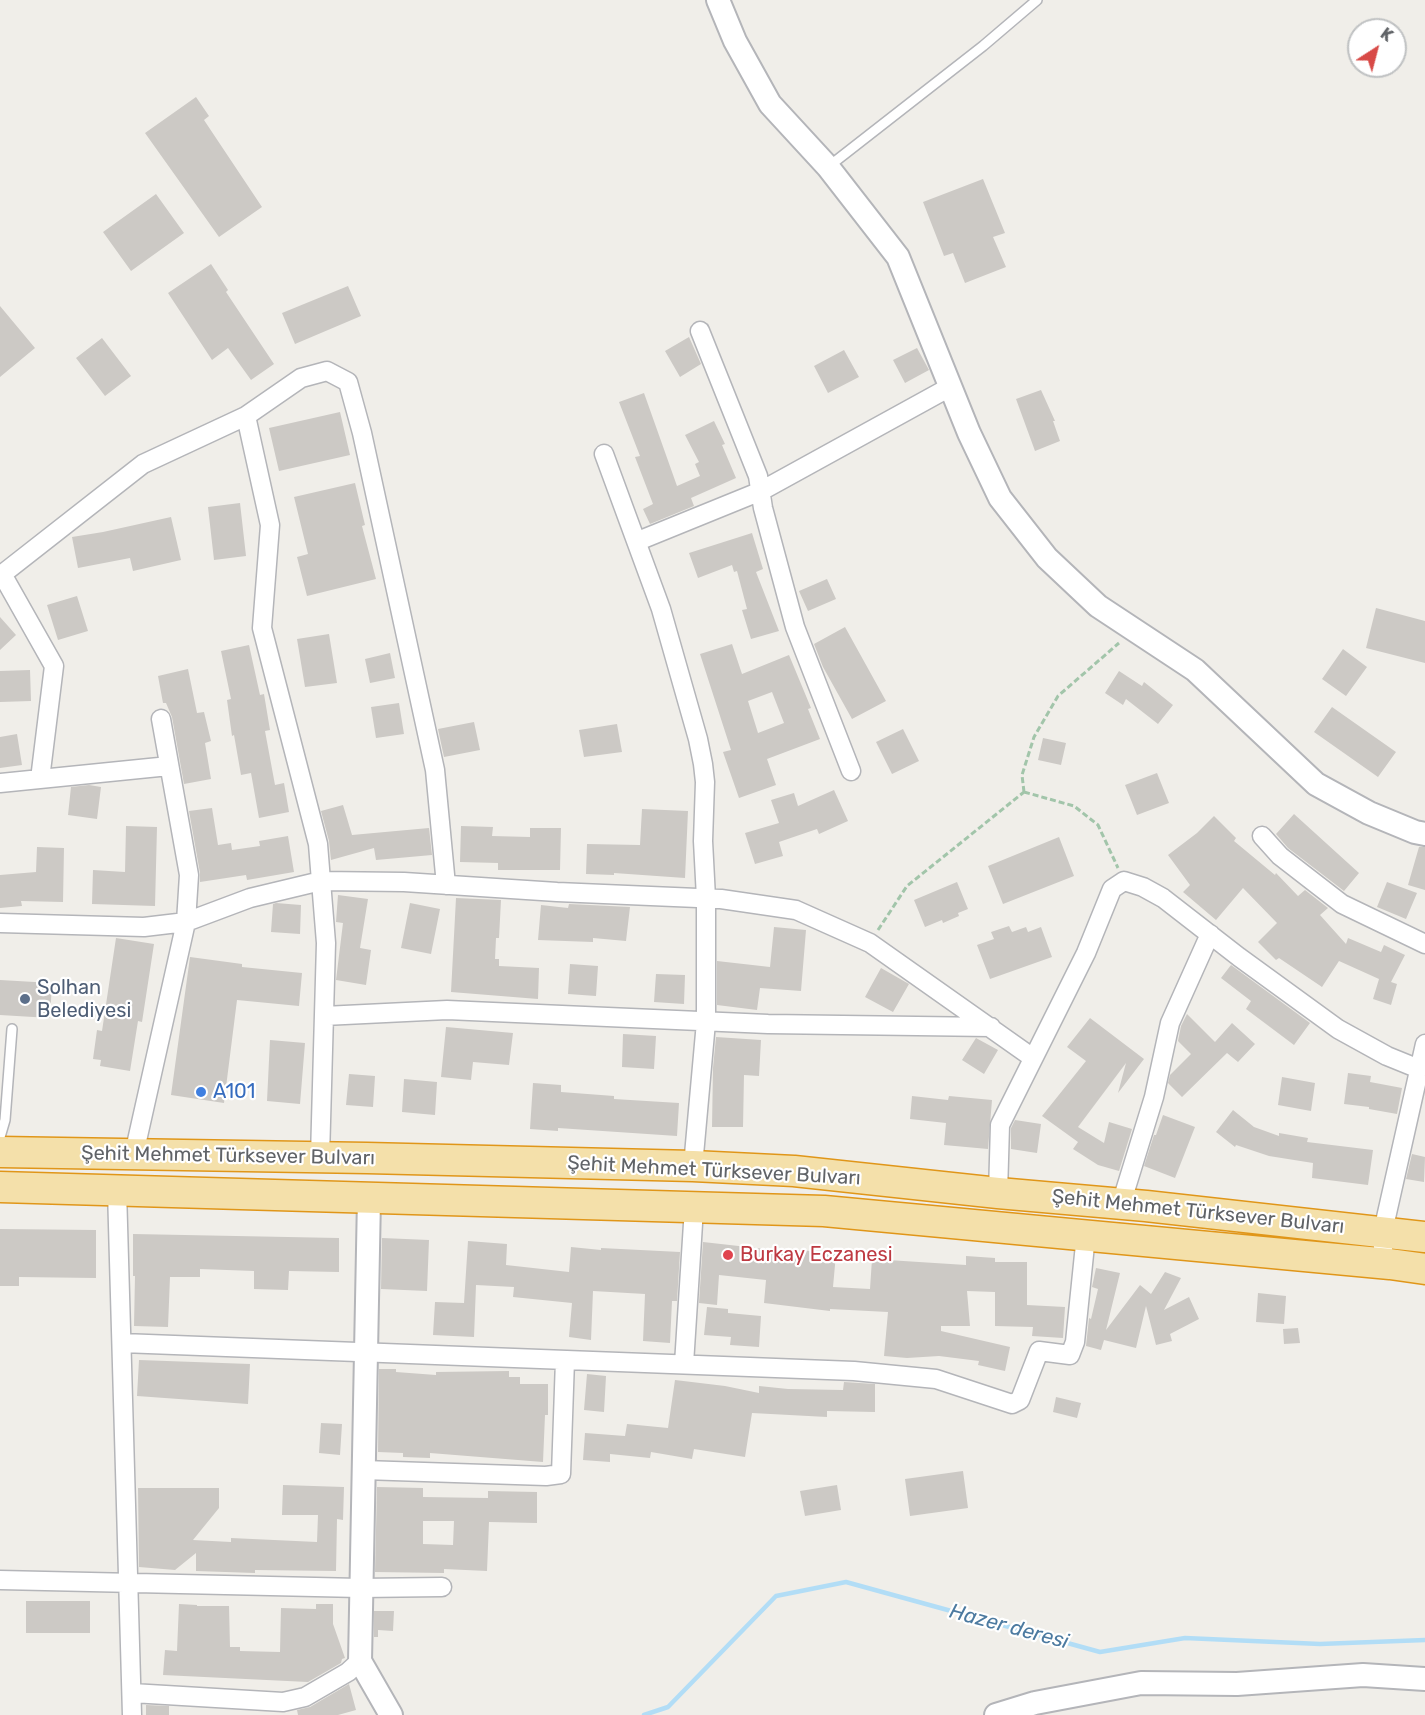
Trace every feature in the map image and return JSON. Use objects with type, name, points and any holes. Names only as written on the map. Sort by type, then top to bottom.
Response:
[{"type":"highway","name":"Şehit Mehmet Türksever Bulvarı","points":[[0,1152],[320,1157],[693,1166],[794,1171],[1421,1235]]},
{"type":"highway","name":"Şehit Mehmet Türksever Bulvarı","points":[[0,1187],[824,1211],[1383,1263],[1425,1269]]},
{"type":"street","points":[[718,0],[735,41],[770,104],[828,167],[898,257],[969,433],[1000,498],[1047,558],[1098,606],[1195,670],[1316,784],[1369,813],[1425,834]]},
{"type":"street","points":[[700,331],[758,476],[763,508],[795,627],[851,771]]},
{"type":"street","points":[[40,778],[54,666],[1,575],[143,464],[246,416],[301,378],[327,371],[348,382],[362,433],[435,770],[446,885]]},
{"type":"street","points":[[638,541],[761,491],[950,387]]},
{"type":"street","points":[[246,416],[270,525],[262,628],[318,843],[326,943],[320,1157]]},
{"type":"street","points":[[604,454],[638,541],[661,609],[703,764],[706,1022],[693,1166]]},
{"type":"street","points":[[134,1154],[186,922],[189,875],[161,718]]},
{"type":"street","points":[[0,783],[169,766]]},
{"type":"street","points":[[1262,836],[1280,856],[1342,904],[1425,944]]},
{"type":"street","points":[[0,924],[144,927],[186,922],[250,898],[321,881],[706,898],[796,910],[870,943],[1033,1058]]},
{"type":"street","points":[[998,1193],[1000,1125],[1086,953],[1112,889],[1124,881],[1143,886],[1163,898],[1338,1029],[1387,1056],[1419,1069]]},
{"type":"street","points":[[1122,1204],[1154,1097],[1170,1023],[1210,934]]},
{"type":"street","points":[[324,1016],[447,1010],[768,1024],[991,1027]]},
{"type":"street","points":[[1383,1263],[1383,1231],[1425,1044]]},
{"type":"street","points":[[117,1191],[132,1715]]},
{"type":"street","points":[[369,1198],[360,1661],[391,1715]]},
{"type":"street","points":[[684,1364],[694,1208]]},
{"type":"street","points":[[122,1342],[854,1371],[936,1379],[1012,1404],[1020,1400],[1039,1351],[1070,1355],[1075,1342],[1086,1235]]},
{"type":"street","points":[[363,1470],[546,1476],[561,1474],[564,1360]]},
{"type":"street","points":[[0,1580],[360,1588],[441,1587]]},
{"type":"street","points":[[132,1693],[283,1702],[305,1697],[348,1672],[360,1661]]},
{"type":"street","points":[[996,1715],[1035,1703],[1142,1683],[1237,1684],[1363,1675],[1425,1679]]},
{"type":"lane","points":[[828,167],[983,46],[1037,0]]},
{"type":"lane","points":[[0,1137],[5,1120],[12,1029]]},
{"type":"path","points":[[1024,792],[1022,775],[1034,737],[1058,696],[1134,629]]},
{"type":"path","points":[[1024,792],[1074,806],[1098,825],[1124,881]]},
{"type":"path","points":[[870,943],[907,886],[1024,792]]},
{"type":"building","points":[[196,97],[209,116],[204,120],[262,207],[219,237],[145,133]]},
{"type":"building","points":[[983,179],[1005,233],[993,237],[1006,267],[965,283],[953,253],[944,256],[923,202]]},
{"type":"building","points":[[156,194],[184,233],[131,271],[103,232]]},
{"type":"building","points":[[211,264],[228,290],[226,292],[274,364],[251,380],[228,348],[212,360],[168,293]]},
{"type":"building","points":[[348,286],[361,316],[295,344],[282,313]]},
{"type":"building","points":[[0,306],[35,348],[0,377]]},
{"type":"building","points":[[689,337],[701,364],[680,377],[665,351]]},
{"type":"building","points":[[102,338],[131,376],[105,396],[76,358]]},
{"type":"building","points":[[917,348],[929,370],[905,383],[893,360]]},
{"type":"building","points":[[844,350],[859,377],[828,393],[814,366]]},
{"type":"building","points":[[1041,390],[1055,421],[1053,421],[1060,441],[1035,451],[1016,399]]},
{"type":"building","points":[[644,393],[677,486],[700,476],[695,464],[699,462],[685,435],[714,421],[725,444],[722,445],[736,478],[691,498],[694,506],[650,524],[643,509],[653,504],[635,457],[640,456],[619,402]]},
{"type":"building","points":[[340,412],[350,455],[279,471],[269,428]]},
{"type":"building","points":[[355,483],[365,525],[362,526],[376,579],[307,596],[297,557],[308,554],[294,497]]},
{"type":"building","points":[[240,503],[246,556],[214,560],[208,507]]},
{"type":"building","points":[[171,517],[181,560],[133,571],[130,558],[78,568],[72,537]]},
{"type":"building","points":[[752,533],[763,569],[756,572],[779,631],[751,639],[742,610],[747,609],[737,571],[734,572],[732,565],[698,578],[689,553]]},
{"type":"building","points":[[827,579],[836,599],[808,611],[799,591]]},
{"type":"building","points":[[77,596],[88,631],[58,640],[47,605]]},
{"type":"building","points":[[1376,608],[1425,621],[1425,663],[1366,648]]},
{"type":"building","points":[[0,617],[16,635],[0,650]]},
{"type":"building","points":[[845,627],[886,701],[852,719],[823,667],[814,644]]},
{"type":"building","points":[[329,634],[337,683],[305,687],[297,639]]},
{"type":"building","points":[[732,644],[742,674],[789,655],[811,708],[808,709],[820,739],[767,759],[776,785],[739,798],[723,752],[731,750],[700,654]],"holes":[[[772,692],[784,723],[758,733],[748,701]]]},
{"type":"building","points":[[249,645],[260,695],[264,694],[270,730],[265,731],[275,785],[284,783],[289,812],[259,818],[251,773],[241,775],[234,735],[232,736],[227,700],[231,699],[221,651]]},
{"type":"building","points":[[1343,649],[1367,667],[1346,696],[1322,679]]},
{"type":"building","points":[[390,653],[395,678],[370,683],[365,659]]},
{"type":"building","points":[[188,669],[197,713],[204,712],[211,741],[205,743],[211,779],[184,784],[172,717],[166,703],[163,703],[158,676]]},
{"type":"building","points":[[30,670],[31,701],[0,702],[0,671]]},
{"type":"building","points":[[1119,671],[1142,686],[1144,682],[1173,705],[1158,724],[1126,699],[1123,705],[1105,693]]},
{"type":"building","points":[[399,703],[404,734],[376,738],[371,707]]},
{"type":"building","points":[[1332,707],[1396,752],[1378,777],[1314,732]]},
{"type":"building","points":[[474,722],[480,750],[444,757],[438,729]]},
{"type":"building","points":[[617,724],[622,752],[584,757],[579,730]]},
{"type":"building","points":[[903,729],[919,761],[892,774],[876,742]]},
{"type":"building","points":[[17,734],[22,765],[0,768],[0,737]]},
{"type":"building","points":[[1043,738],[1066,743],[1061,765],[1038,760]]},
{"type":"building","points":[[1157,773],[1169,803],[1137,815],[1125,785]]},
{"type":"building","points":[[89,785],[101,787],[97,819],[68,815],[71,787]]},
{"type":"building","points":[[834,790],[848,821],[819,834],[817,829],[779,842],[783,856],[755,864],[745,833],[779,823],[771,800],[794,793],[798,806]]},
{"type":"building","points":[[343,805],[352,835],[429,828],[432,855],[376,860],[374,848],[331,860],[329,841],[321,811]]},
{"type":"building","points":[[212,808],[218,845],[231,843],[232,850],[260,846],[259,841],[288,836],[294,872],[247,880],[246,875],[200,882],[189,811]]},
{"type":"building","points":[[642,809],[688,811],[685,878],[614,873],[614,875],[586,874],[587,844],[640,845]]},
{"type":"building","points":[[1294,814],[1359,873],[1344,891],[1288,848],[1276,834]]},
{"type":"building","points":[[1214,816],[1236,838],[1234,841],[1275,875],[1276,873],[1298,896],[1305,890],[1328,908],[1320,915],[1346,944],[1348,938],[1381,952],[1384,945],[1405,955],[1391,982],[1397,984],[1391,1005],[1373,999],[1379,979],[1339,961],[1322,987],[1279,958],[1276,960],[1258,942],[1277,923],[1243,888],[1216,920],[1183,892],[1190,885],[1168,855],[1197,833]]},
{"type":"building","points":[[126,826],[157,827],[155,906],[92,904],[93,870],[125,872]]},
{"type":"building","points":[[461,826],[493,827],[492,836],[530,837],[530,828],[561,828],[560,870],[498,870],[498,863],[460,862]]},
{"type":"building","points":[[1059,837],[1074,876],[1003,904],[988,866]]},
{"type":"building","points":[[37,847],[64,848],[63,902],[21,901],[22,906],[0,908],[0,875],[36,872]]},
{"type":"building","points":[[1419,847],[1425,847],[1425,890],[1408,885]]},
{"type":"building","points":[[957,882],[968,909],[943,923],[942,920],[925,927],[914,900]]},
{"type":"building","points":[[1387,882],[1417,893],[1406,919],[1377,907]]},
{"type":"building","points":[[338,895],[368,899],[360,948],[371,950],[366,985],[336,980],[343,923],[336,922]]},
{"type":"building","points":[[456,898],[501,900],[499,938],[496,938],[495,959],[499,959],[499,966],[539,968],[538,999],[451,992]]},
{"type":"building","points":[[410,903],[440,909],[431,954],[401,948]]},
{"type":"building","points":[[273,904],[301,905],[300,934],[271,932]]},
{"type":"building","points":[[569,904],[630,907],[626,941],[593,938],[593,942],[538,940],[541,905],[568,908]]},
{"type":"building","points":[[1009,926],[1012,932],[1026,927],[1028,932],[1041,927],[1052,957],[990,979],[977,945],[994,939],[991,932]]},
{"type":"building","points":[[774,927],[806,930],[801,991],[760,988],[757,1010],[717,1005],[717,961],[770,967]]},
{"type":"building","points":[[116,938],[154,944],[142,1022],[138,1021],[130,1071],[100,1066],[101,1060],[93,1059],[97,1030],[102,1031]]},
{"type":"building","points":[[190,957],[242,964],[242,967],[302,973],[299,1006],[237,1000],[224,1103],[171,1095]]},
{"type":"building","points":[[570,964],[598,966],[596,996],[568,994]]},
{"type":"building","points":[[1231,965],[1310,1023],[1294,1045],[1246,1009],[1251,1001],[1221,978]]},
{"type":"building","points":[[881,968],[909,984],[893,1012],[865,997]]},
{"type":"building","points":[[656,974],[685,975],[684,1004],[654,1002]]},
{"type":"building","name":"Solhan Belediyesi","points":[[0,980],[52,983],[50,1018],[0,1015]]},
{"type":"building","points":[[1187,1014],[1215,1042],[1232,1023],[1255,1044],[1238,1062],[1227,1053],[1182,1097],[1168,1083],[1170,1075],[1191,1054],[1178,1041],[1181,1026]]},
{"type":"building","points":[[1090,1018],[1144,1059],[1118,1093],[1126,1063],[1078,1127],[1104,1143],[1109,1122],[1132,1129],[1119,1171],[1098,1165],[1073,1149],[1078,1142],[1042,1116],[1086,1061],[1067,1047]]},
{"type":"building","points":[[446,1027],[513,1033],[509,1065],[473,1062],[471,1080],[441,1077]]},
{"type":"building","points":[[623,1034],[656,1036],[654,1069],[622,1067]]},
{"type":"building","points":[[716,1037],[761,1040],[759,1076],[744,1075],[743,1127],[712,1127]]},
{"type":"building","points":[[976,1038],[998,1050],[984,1074],[962,1060]]},
{"type":"building","points":[[270,1040],[305,1043],[300,1104],[267,1101]]},
{"type":"building","points":[[1348,1073],[1371,1076],[1370,1082],[1402,1088],[1397,1114],[1344,1104]]},
{"type":"building","points":[[349,1074],[375,1076],[373,1107],[346,1105]]},
{"type":"building","points":[[1282,1077],[1315,1083],[1311,1111],[1278,1105]]},
{"type":"building","points":[[404,1079],[437,1082],[435,1115],[402,1112]]},
{"type":"building","points":[[533,1083],[561,1085],[561,1092],[614,1096],[614,1099],[679,1103],[677,1136],[558,1128],[558,1131],[530,1129]]},
{"type":"building","points":[[912,1096],[948,1100],[949,1096],[992,1100],[988,1149],[944,1145],[946,1123],[910,1119]]},
{"type":"building","points":[[1233,1110],[1254,1127],[1279,1136],[1279,1133],[1308,1138],[1307,1142],[1373,1150],[1368,1185],[1312,1178],[1313,1163],[1269,1156],[1236,1145],[1235,1147],[1216,1132]]},
{"type":"building","points":[[1163,1115],[1195,1127],[1175,1178],[1144,1166]]},
{"type":"building","points":[[1015,1120],[1041,1124],[1037,1153],[1011,1149],[1011,1128]]},
{"type":"building","points":[[1412,1154],[1425,1157],[1424,1182],[1406,1179]]},
{"type":"building","points":[[0,1229],[96,1230],[96,1278],[19,1277],[19,1286],[0,1286]]},
{"type":"building","points":[[133,1234],[339,1238],[339,1272],[289,1271],[288,1290],[254,1289],[254,1271],[200,1269],[200,1277],[170,1277],[168,1327],[134,1326]]},
{"type":"building","points":[[382,1238],[429,1240],[427,1291],[381,1289]]},
{"type":"building","points":[[468,1241],[507,1244],[506,1265],[569,1272],[571,1247],[680,1252],[677,1301],[672,1301],[670,1343],[643,1341],[645,1294],[593,1291],[591,1340],[569,1337],[572,1303],[513,1297],[514,1287],[476,1285],[474,1337],[433,1335],[435,1302],[464,1303]]},
{"type":"building","points":[[703,1242],[801,1253],[801,1250],[836,1254],[833,1287],[870,1289],[872,1259],[966,1265],[966,1256],[995,1258],[995,1262],[1027,1262],[1027,1305],[1065,1307],[1063,1338],[1032,1336],[1033,1327],[995,1326],[995,1292],[967,1291],[970,1326],[941,1326],[941,1331],[1010,1347],[1005,1371],[978,1365],[979,1361],[939,1356],[907,1358],[884,1356],[888,1312],[830,1309],[830,1311],[764,1303],[766,1280],[719,1275],[717,1305],[699,1303]]},
{"type":"building","points":[[1096,1268],[1120,1273],[1106,1330],[1140,1285],[1151,1294],[1165,1272],[1181,1278],[1164,1310],[1189,1297],[1199,1319],[1170,1334],[1172,1341],[1156,1345],[1146,1306],[1136,1348],[1104,1340],[1101,1350],[1086,1346],[1089,1318],[1091,1319],[1098,1289],[1092,1287]]},
{"type":"building","points":[[1258,1293],[1286,1296],[1284,1324],[1256,1322]]},
{"type":"building","points":[[707,1307],[728,1309],[728,1313],[761,1316],[759,1347],[730,1345],[731,1337],[704,1335]]},
{"type":"building","points":[[1298,1328],[1300,1343],[1284,1344],[1283,1329]]},
{"type":"building","points":[[139,1360],[250,1364],[248,1404],[137,1396]]},
{"type":"building","points":[[379,1369],[436,1375],[436,1372],[509,1371],[509,1377],[520,1377],[520,1384],[548,1384],[548,1415],[545,1415],[543,1462],[430,1453],[430,1458],[403,1457],[403,1453],[378,1452]]},
{"type":"building","points":[[587,1374],[606,1376],[604,1412],[584,1410]]},
{"type":"building","points":[[675,1380],[759,1393],[759,1386],[843,1390],[844,1382],[875,1384],[875,1412],[827,1411],[827,1417],[752,1413],[745,1457],[694,1449],[692,1459],[651,1452],[650,1458],[610,1454],[610,1462],[583,1460],[585,1433],[625,1436],[627,1424],[668,1428]]},
{"type":"building","points":[[1056,1397],[1081,1403],[1077,1418],[1053,1412]]},
{"type":"building","points":[[321,1423],[342,1424],[340,1455],[319,1453]]},
{"type":"building","points":[[963,1471],[968,1508],[910,1516],[905,1479]]},
{"type":"building","points":[[283,1485],[344,1487],[343,1520],[337,1519],[336,1571],[255,1570],[255,1573],[196,1571],[196,1553],[175,1570],[139,1567],[138,1488],[219,1488],[219,1508],[193,1540],[231,1542],[231,1538],[317,1542],[318,1515],[282,1515]]},
{"type":"building","points":[[837,1485],[841,1510],[805,1516],[800,1491]]},
{"type":"building","points":[[377,1487],[423,1488],[423,1497],[488,1498],[488,1491],[537,1492],[537,1523],[489,1522],[487,1571],[444,1569],[444,1573],[375,1572]],"holes":[[[423,1521],[454,1521],[453,1545],[423,1544]]]},
{"type":"building","points":[[26,1601],[90,1601],[90,1633],[26,1633]]},
{"type":"building","points":[[179,1604],[229,1606],[230,1647],[240,1647],[240,1651],[280,1652],[281,1608],[316,1609],[316,1604],[333,1604],[333,1624],[345,1658],[341,1663],[308,1682],[163,1675],[165,1650],[177,1651]]},
{"type":"building","points":[[374,1611],[394,1611],[393,1631],[378,1630],[378,1637],[374,1637]]},
{"type":"building","points":[[349,1684],[356,1710],[338,1715],[298,1715],[297,1710],[310,1707]]},
{"type":"building","points":[[146,1705],[169,1706],[169,1715],[146,1715]]},
{"type":"waterway","name":"Hazer deresi","points":[[644,1715],[668,1707],[776,1596],[846,1582],[1100,1652],[1185,1638],[1320,1644],[1425,1640]]},
{"type":"place","name":"Solhan Belediyesi","points":[[25,999]]},
{"type":"place","name":"A101","points":[[201,1092]]},
{"type":"place","name":"Burkay Eczanesi","points":[[728,1255]]}]
